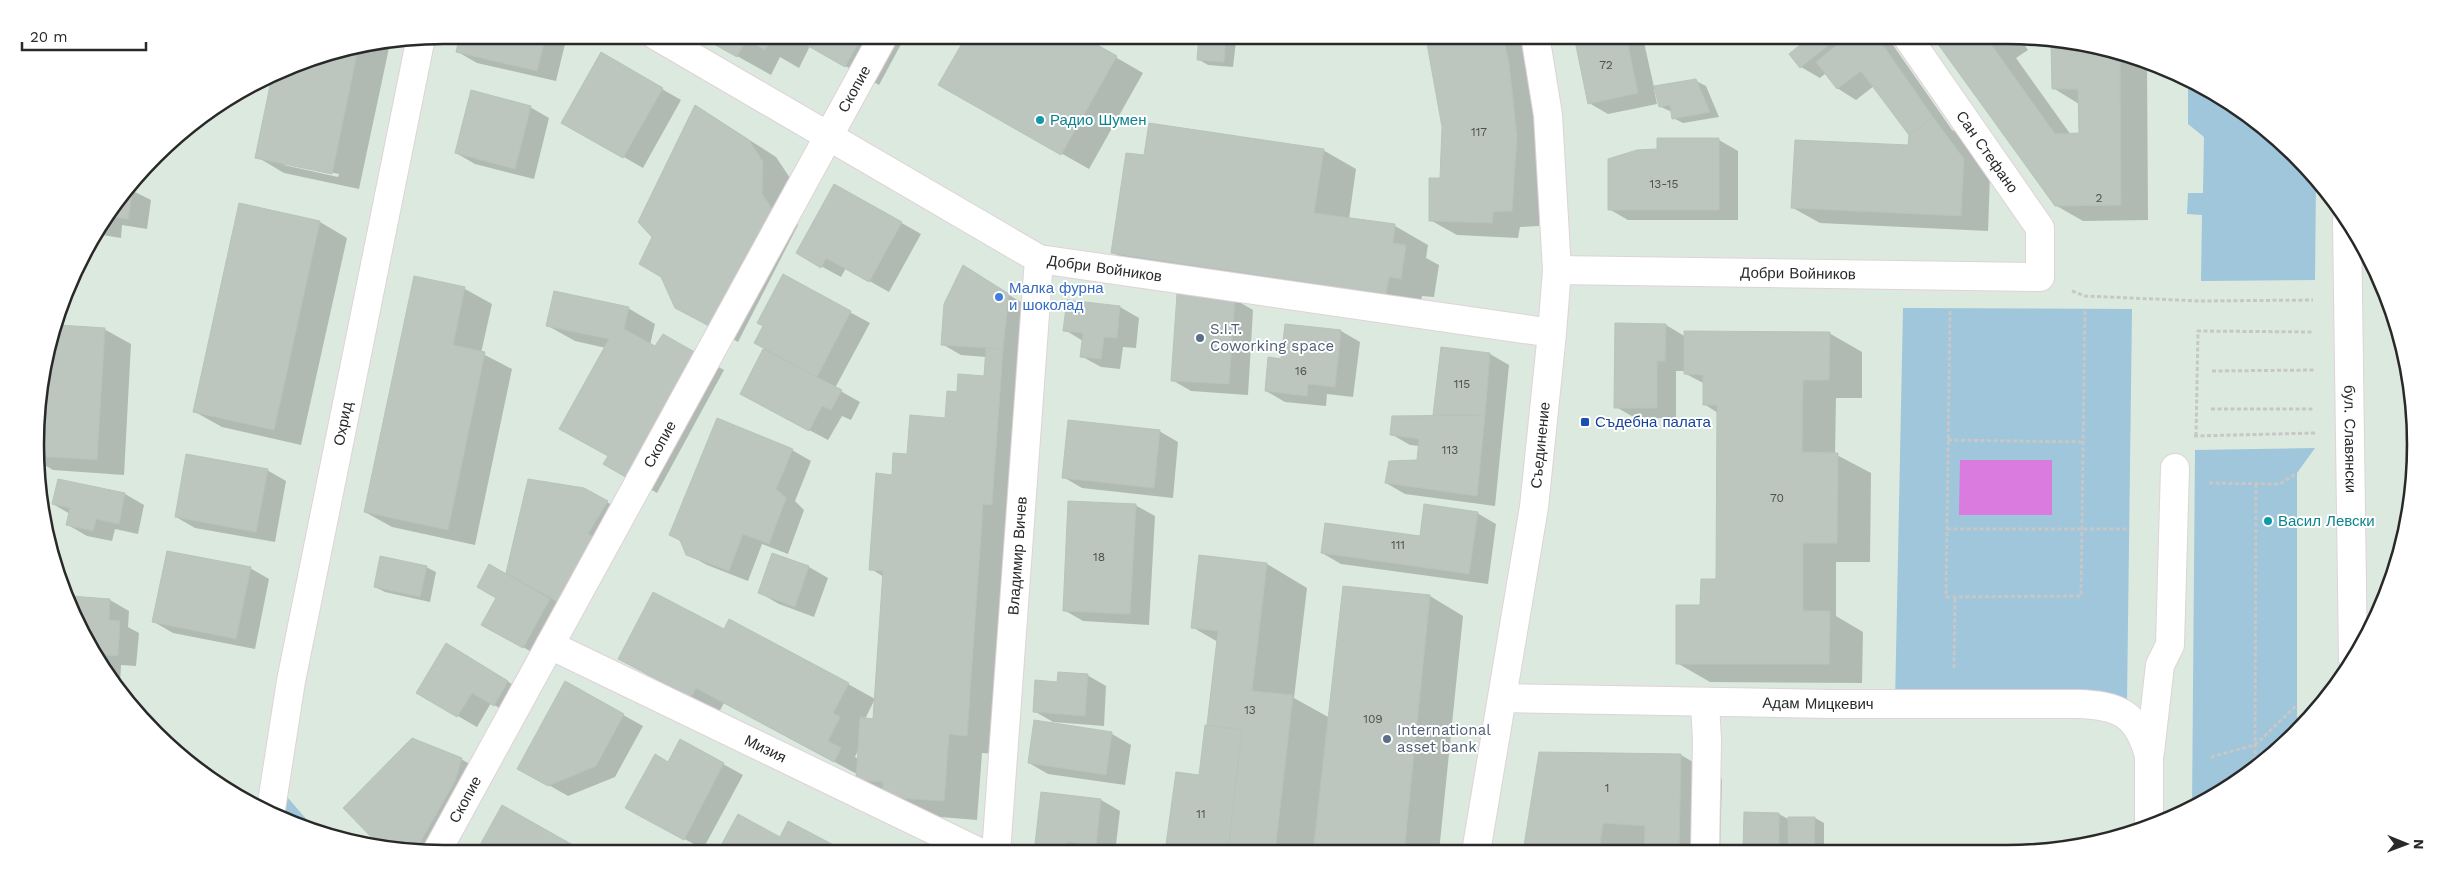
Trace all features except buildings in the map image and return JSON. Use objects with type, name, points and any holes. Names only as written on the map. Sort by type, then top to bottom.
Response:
[{"type":"street","name":"Добри Войников","points":[[671,44],[1039,259],[1552,333]]},
{"type":"street","name":"Скопие","points":[[440,845],[879,44]]},
{"type":"street","name":"Съединение","points":[[1477,845],[1534,507],[1557,270],[1548,115],[1537,44]]},
{"type":"street","name":"Сан Стефано","points":[[1912,44],[2040,228],[2040,277]]},
{"type":"street","name":"Охрид","points":[[271,806],[293,671],[419,45]]},
{"type":"street","name":"бул. Славянски","points":[[2347,233],[2354,645]]},
{"type":"street","name":"Владимир Вичев","points":[[997,845],[1039,259]]},
{"type":"street","name":"Добри Войников","points":[[1557,270],[2040,277]]},
{"type":"street","points":[[2149,819],[2149,756],[2160,665],[2170,645],[2175,468]]},
{"type":"street","name":"Мизия","points":[[550,645],[965,845]]},
{"type":"street","name":"Адам Мицкевич","points":[[1503,698],[1705,702],[2092,704],[2113,707],[2129,718],[2141,732],[2149,756]]},
{"type":"street","points":[[1705,702],[1707,741],[1705,845]]},
{"type":"path","points":[[1952,276],[1946,597],[2081,596],[2085,309]]},
{"type":"path","points":[[2040,277],[2085,296],[2200,301],[2315,300]]},
{"type":"path","points":[[2196,436],[2198,331],[2315,332]]},
{"type":"path","points":[[2212,371],[2316,370]]},
{"type":"path","points":[[2211,409],[2316,409]]},
{"type":"path","points":[[2189,436],[2315,433]]},
{"type":"path","points":[[1948,440],[2084,442]]},
{"type":"path","points":[[2206,482],[2280,484],[2297,472]]},
{"type":"path","points":[[2255,758],[2256,484]]},
{"type":"path","points":[[1947,528],[2129,529]]},
{"type":"path","points":[[1953,704],[1955,596]]},
{"type":"path","points":[[2211,757],[2255,745],[2297,705]]},
{"type":"shaded area","points":[[2188,87],[2229,111],[2271,143],[2308,180],[2316,190],[2315,280],[2201,281],[2202,215],[2187,214],[2188,193],[2203,193],[2204,137],[2188,124]]},
{"type":"shaded area","points":[[1903,308],[2132,309],[2127,701],[1895,704]]},
{"type":"shaded area","points":[[2315,448],[2297,473],[2297,721],[2271,746],[2229,778],[2192,800],[2195,450]]},
{"type":"shaded area","points":[[1960,460],[2052,460],[2052,515],[1959,515]]},
{"type":"shaded area","points":[[274,782],[308,821],[291,815],[271,806]]},
{"type":"place","name":"Радио Шумен","points":[[1040,120]]},
{"type":"place","name":"Малка фурна и шоколад","points":[[999,297]]},
{"type":"place","name":"S.I.T. Coworking space","points":[[1200,338]]},
{"type":"place","name":"Съдебна палата","points":[[1585,422]]},
{"type":"place","name":"Васил Левски","points":[[2268,521]]},
{"type":"place","name":"International asset bank","points":[[1387,739]]}]
